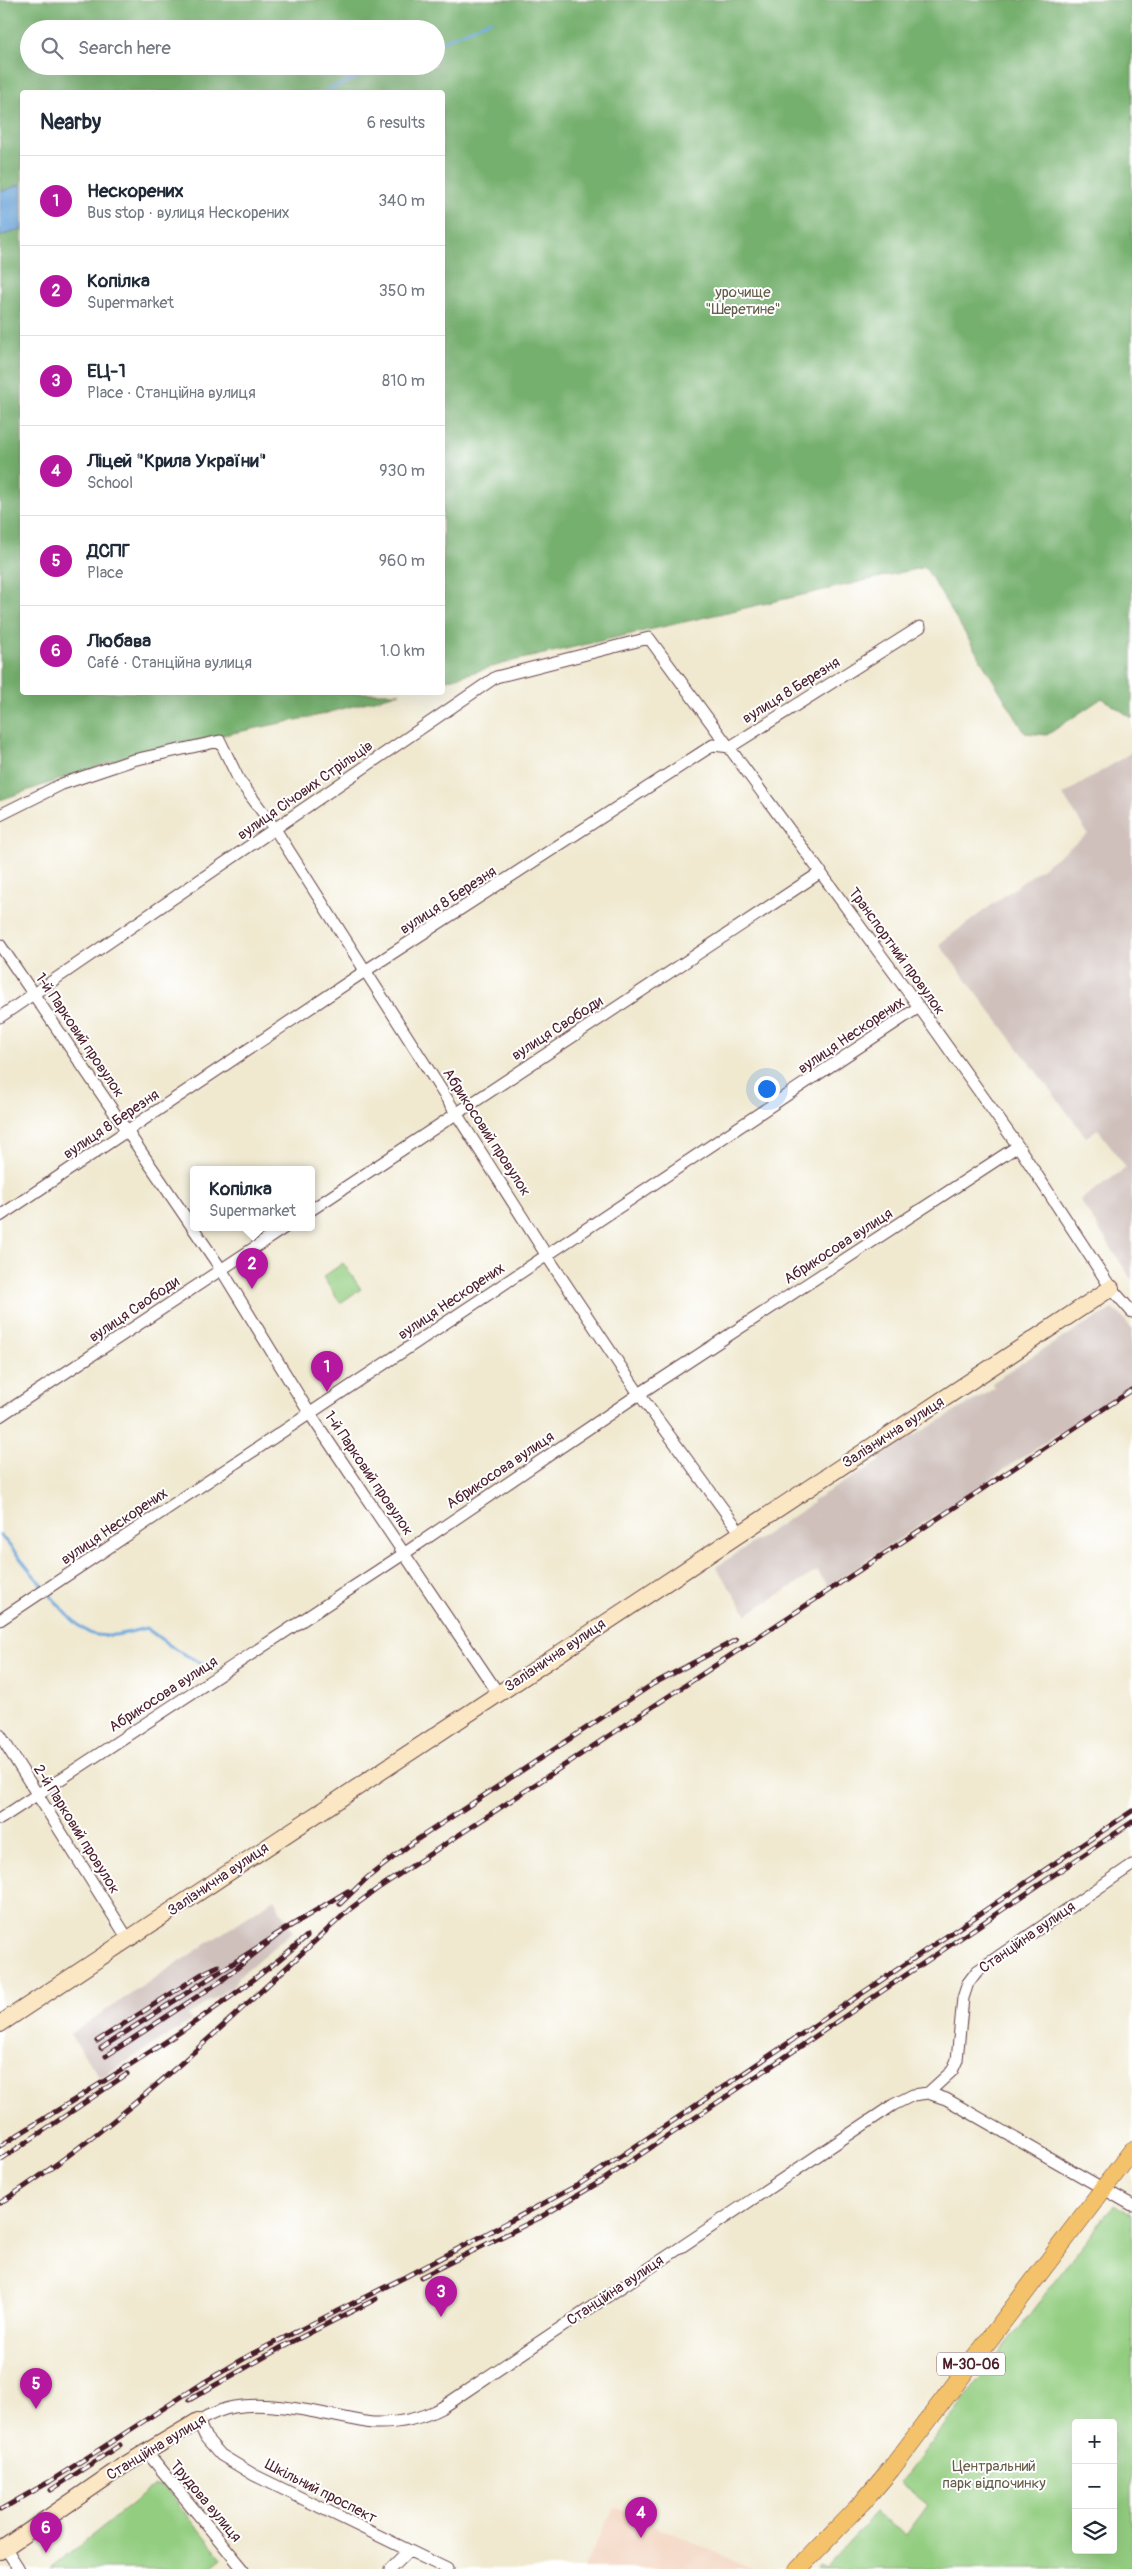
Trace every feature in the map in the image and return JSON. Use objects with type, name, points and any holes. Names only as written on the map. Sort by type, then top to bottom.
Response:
[{"type":"main road","name":"М-30-06","points":[[798,2569],[886,2475],[1132,2151]]},
{"type":"street","name":"вулиця 8 Березня","points":[[0,1216],[365,971],[714,745],[730,747],[920,627]]},
{"type":"street","name":"Транспортний провулок","points":[[649,638],[822,872],[1018,1146],[1111,1288],[1132,1312]]},
{"type":"street","name":"вулиця Січових Стрільців","points":[[0,1017],[496,677],[649,638]]},
{"type":"street","name":"Абрикосовий провулок","points":[[0,815],[62,784],[134,760],[220,741],[239,780],[275,829],[547,1256],[638,1394],[740,1532]]},
{"type":"street","name":"вулиця Свободи","points":[[315,1207],[456,1112],[822,872]]},
{"type":"street","name":"1-й Парковий провулок","points":[[0,945],[190,1224]]},
{"type":"street","name":"вулиця Нескорених","points":[[0,1620],[919,1008]]},
{"type":"street","name":"Абрикосова вулиця","points":[[0,1819],[405,1553],[638,1394],[1018,1146]]},
{"type":"street","name":"1-й Парковий провулок","points":[[195,1231],[221,1269],[310,1414],[498,1693]]},
{"type":"street","name":"вулиця Свободи","points":[[0,1416],[279,1231]]},
{"type":"street","name":"Залізнична вулиця","points":[[0,2024],[1111,1288]]},
{"type":"street","name":"2-й Парковий провулок","points":[[0,1735],[128,1939]]},
{"type":"street","name":"Станційна вулиця","points":[[3,2549],[146,2451],[214,2412],[250,2406],[273,2406],[372,2423],[400,2422],[427,2415],[463,2393],[893,2105],[913,2094],[928,2093],[952,2071],[958,2060],[963,1998],[968,1983],[977,1971],[1132,1865]]},
{"type":"street","points":[[928,2093],[946,2099],[1132,2205]]},
{"type":"street","name":"Шкільний проспект","points":[[198,2421],[206,2438],[221,2455],[254,2475],[447,2569]]},
{"type":"street","name":"Трудова вулиця","points":[[146,2451],[243,2569]]},
{"type":"street","points":[[3,2549],[19,2569]]},
{"type":"street","points":[[390,2569],[408,2551]]},
{"type":"shaded area","points":[[1132,752],[1132,1280],[1080,1200],[1126,1168],[1098,1129],[1086,1137],[939,944],[1088,834],[1063,795]]},
{"type":"shaded area","points":[[1112,1309],[1119,1313],[1132,1329],[1132,1385],[828,1586],[817,1571],[747,1614],[716,1567],[813,1503],[812,1501],[879,1462],[880,1457],[890,1450],[995,1388],[992,1383],[1032,1356]]},
{"type":"shaded area","points":[[274,1899],[293,1931],[239,1976],[232,1987],[188,2015],[191,2021],[100,2078],[70,2034]]},
{"type":"shaded area","points":[[614,2507],[753,2569],[583,2569]]},
{"type":"green space","name":"урочище \"Шеретине\"","points":[[0,0],[1132,0],[1132,718],[1102,698],[1047,735],[1025,733],[925,567],[513,661],[445,680],[445,90],[20,90],[20,185],[0,192]]},
{"type":"green space","points":[[20,230],[20,695],[393,695],[316,716],[140,752],[0,800],[0,236]]},
{"type":"green space","points":[[343,1263],[361,1289],[340,1303],[323,1277]]},
{"type":"green space","name":"Центральний парк відпочинку","points":[[1114,2204],[1132,2215],[1132,2569],[816,2569],[818,2565],[825,2568],[875,2513],[906,2535],[928,2505],[900,2483]]},
{"type":"green space","points":[[154,2486],[165,2488],[222,2558],[208,2569],[50,2569]]},
{"type":"water","points":[[20,185],[20,230],[0,236],[0,192]]},
{"type":"waterway","points":[[445,40],[491,20]]},
{"type":"waterway","points":[[328,90],[363,75]]},
{"type":"waterway","points":[[0,1535],[59,1605],[83,1629],[92,1634],[106,1636],[146,1628],[176,1650],[213,1669]]},
{"type":"railway","points":[[0,2203],[47,2171],[138,2101],[350,1909],[377,1889],[1132,1390]]},
{"type":"railway","points":[[340,1904],[367,1878],[412,1843],[653,1684],[736,1640]]},
{"type":"railway","points":[[0,2510],[49,2482],[203,2383],[252,2354],[405,2277],[578,2185],[1132,1811]]},
{"type":"railway","points":[[421,2277],[539,2218],[603,2180],[1132,1822]]},
{"type":"railway","points":[[274,1936],[348,1891]]},
{"type":"railway","points":[[101,2048],[280,1933],[221,1981],[106,2056]]},
{"type":"railway","points":[[0,2146],[158,2047],[234,1994],[307,1936]]},
{"type":"railway","points":[[97,2041],[200,1975],[218,1966]]},
{"type":"railway","points":[[0,2160],[127,2074]]},
{"type":"railway","points":[[189,2400],[282,2347],[376,2299]]},
{"type":"railway","points":[[51,2490],[120,2445]]},
{"type":"place","name":"Копілка","points":[[252,1289]]},
{"type":"place","name":"Нескорених","points":[[327,1392]]},
{"type":"place","name":"ЕЦ-1","points":[[441,2317]]},
{"type":"place","name":"ДСПГ","points":[[36,2409]]},
{"type":"place","name":"Ліцей \"Крила України\"","points":[[641,2538]]},
{"type":"place","name":"Любава","points":[[46,2553]]}]
